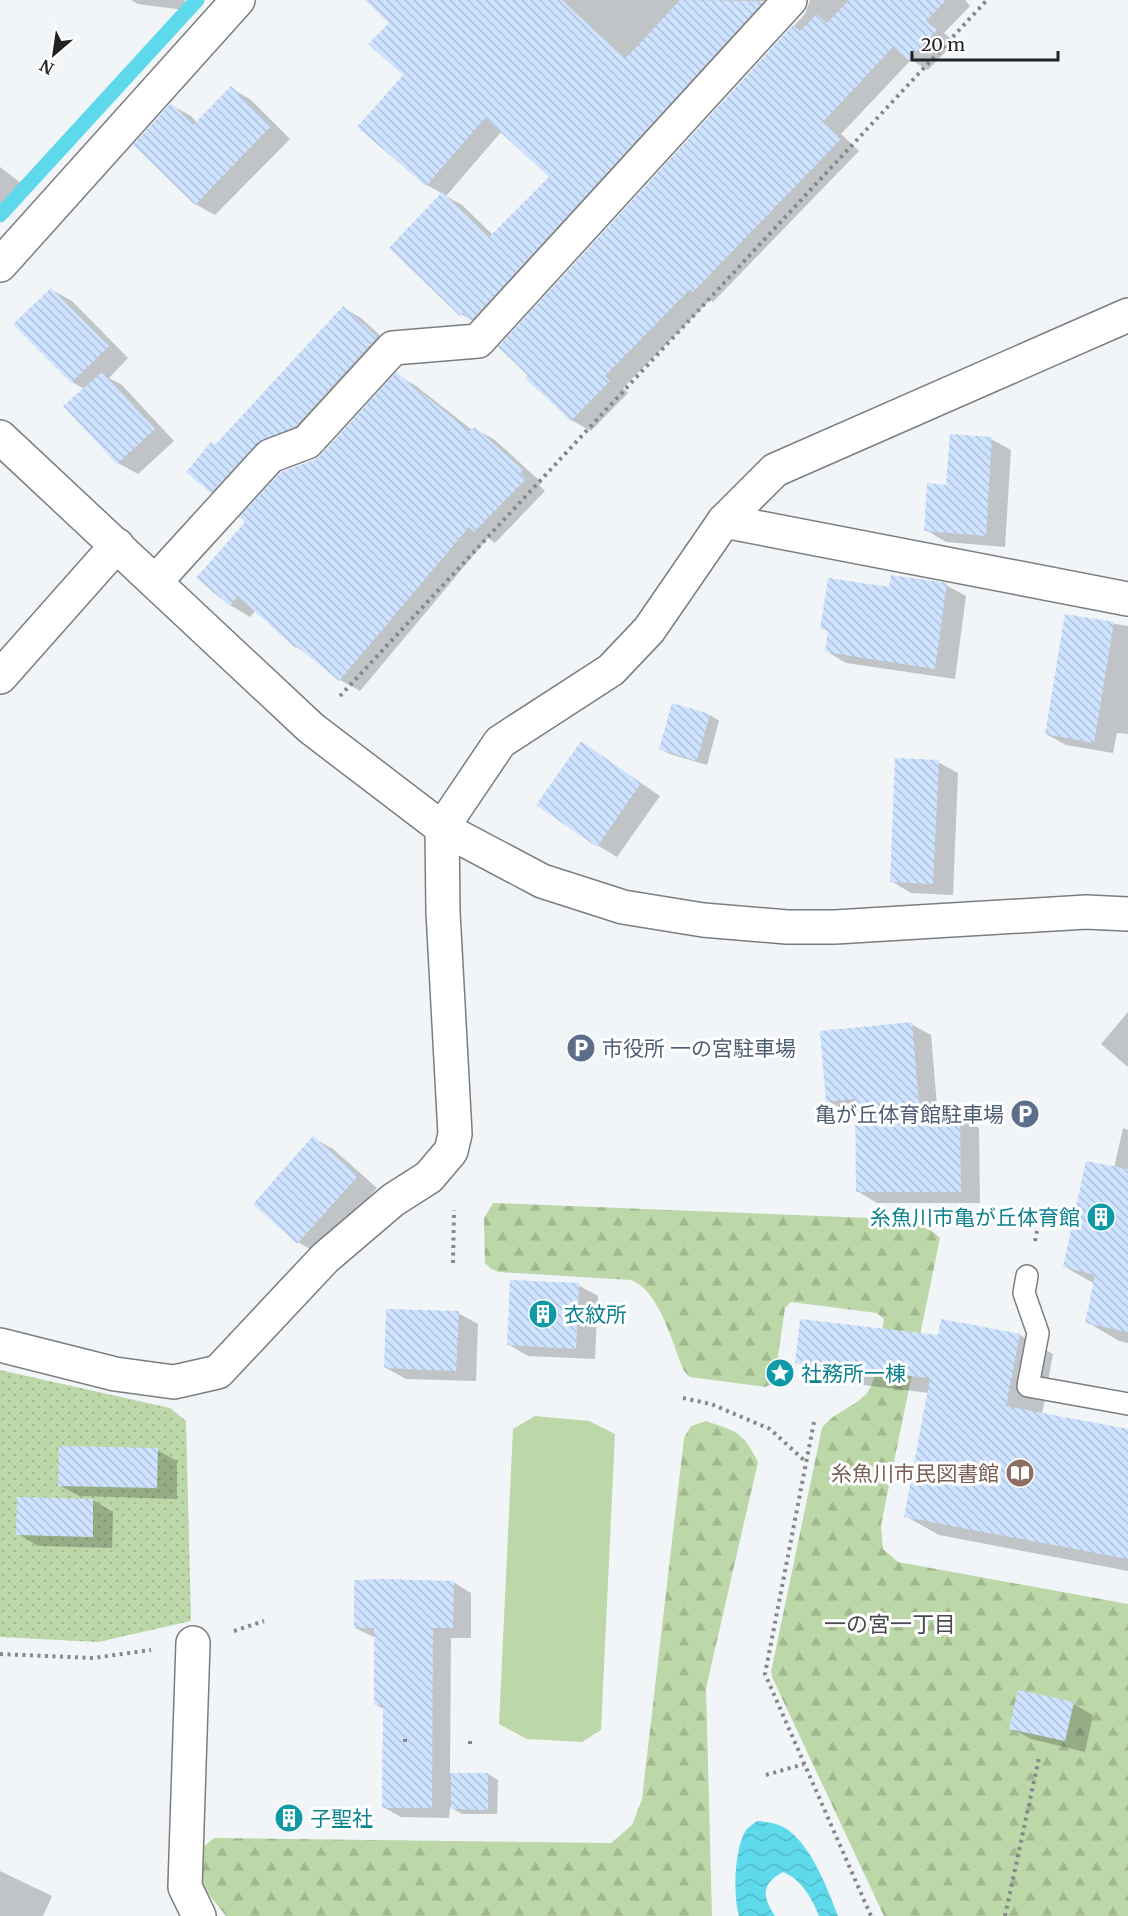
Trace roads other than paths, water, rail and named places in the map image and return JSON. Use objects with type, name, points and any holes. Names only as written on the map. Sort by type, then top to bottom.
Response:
[{"type":"street","points":[[0,265],[238,0]]},
{"type":"street","points":[[155,582],[270,456],[307,442],[393,348],[478,341],[790,0]]},
{"type":"street","points":[[0,1345],[115,1374],[174,1382],[218,1372],[325,1258],[393,1200],[429,1177],[451,1151],[455,1134],[443,912],[442,828],[500,742],[611,670],[649,630],[724,521],[775,470],[1128,315]]},
{"type":"street","points":[[0,437],[311,728],[442,828],[542,881],[623,908],[703,920],[787,927],[835,927],[1086,912],[1128,914]]},
{"type":"street","points":[[724,521],[1128,599]]},
{"type":"street","points":[[0,677],[117,545]]},
{"type":"street","points":[[193,1644],[185,1887],[199,1916]]},
{"type":"lane","points":[[1027,1276],[1024,1293],[1038,1333],[1028,1386],[1128,1404]]},
{"type":"water","points":[[757,1821],[781,1826],[805,1847],[818,1870],[838,1916],[819,1916],[805,1890],[795,1879],[783,1872],[771,1881],[766,1891],[768,1902],[775,1916],[739,1916],[735,1885],[739,1849],[746,1830]]},
{"type":"waterway","points":[[0,215],[197,0]]},
{"type":"place","name":"市役所 一の宮駐車場","points":[[581,1048]]},
{"type":"place","name":"亀が丘体育館駐車場","points":[[1025,1114]]},
{"type":"place","name":"糸魚川市亀が丘体育館","points":[[1101,1217]]},
{"type":"place","name":"衣紋所","points":[[543,1314]]},
{"type":"place","name":"社務所一棟","points":[[780,1373]]},
{"type":"place","name":"糸魚川市民図書館","points":[[1020,1473]]},
{"type":"place","name":"子聖社","points":[[289,1818]]},
{"type":"district","name":"一の宮一丁目","points":[[890,1624]]}]
